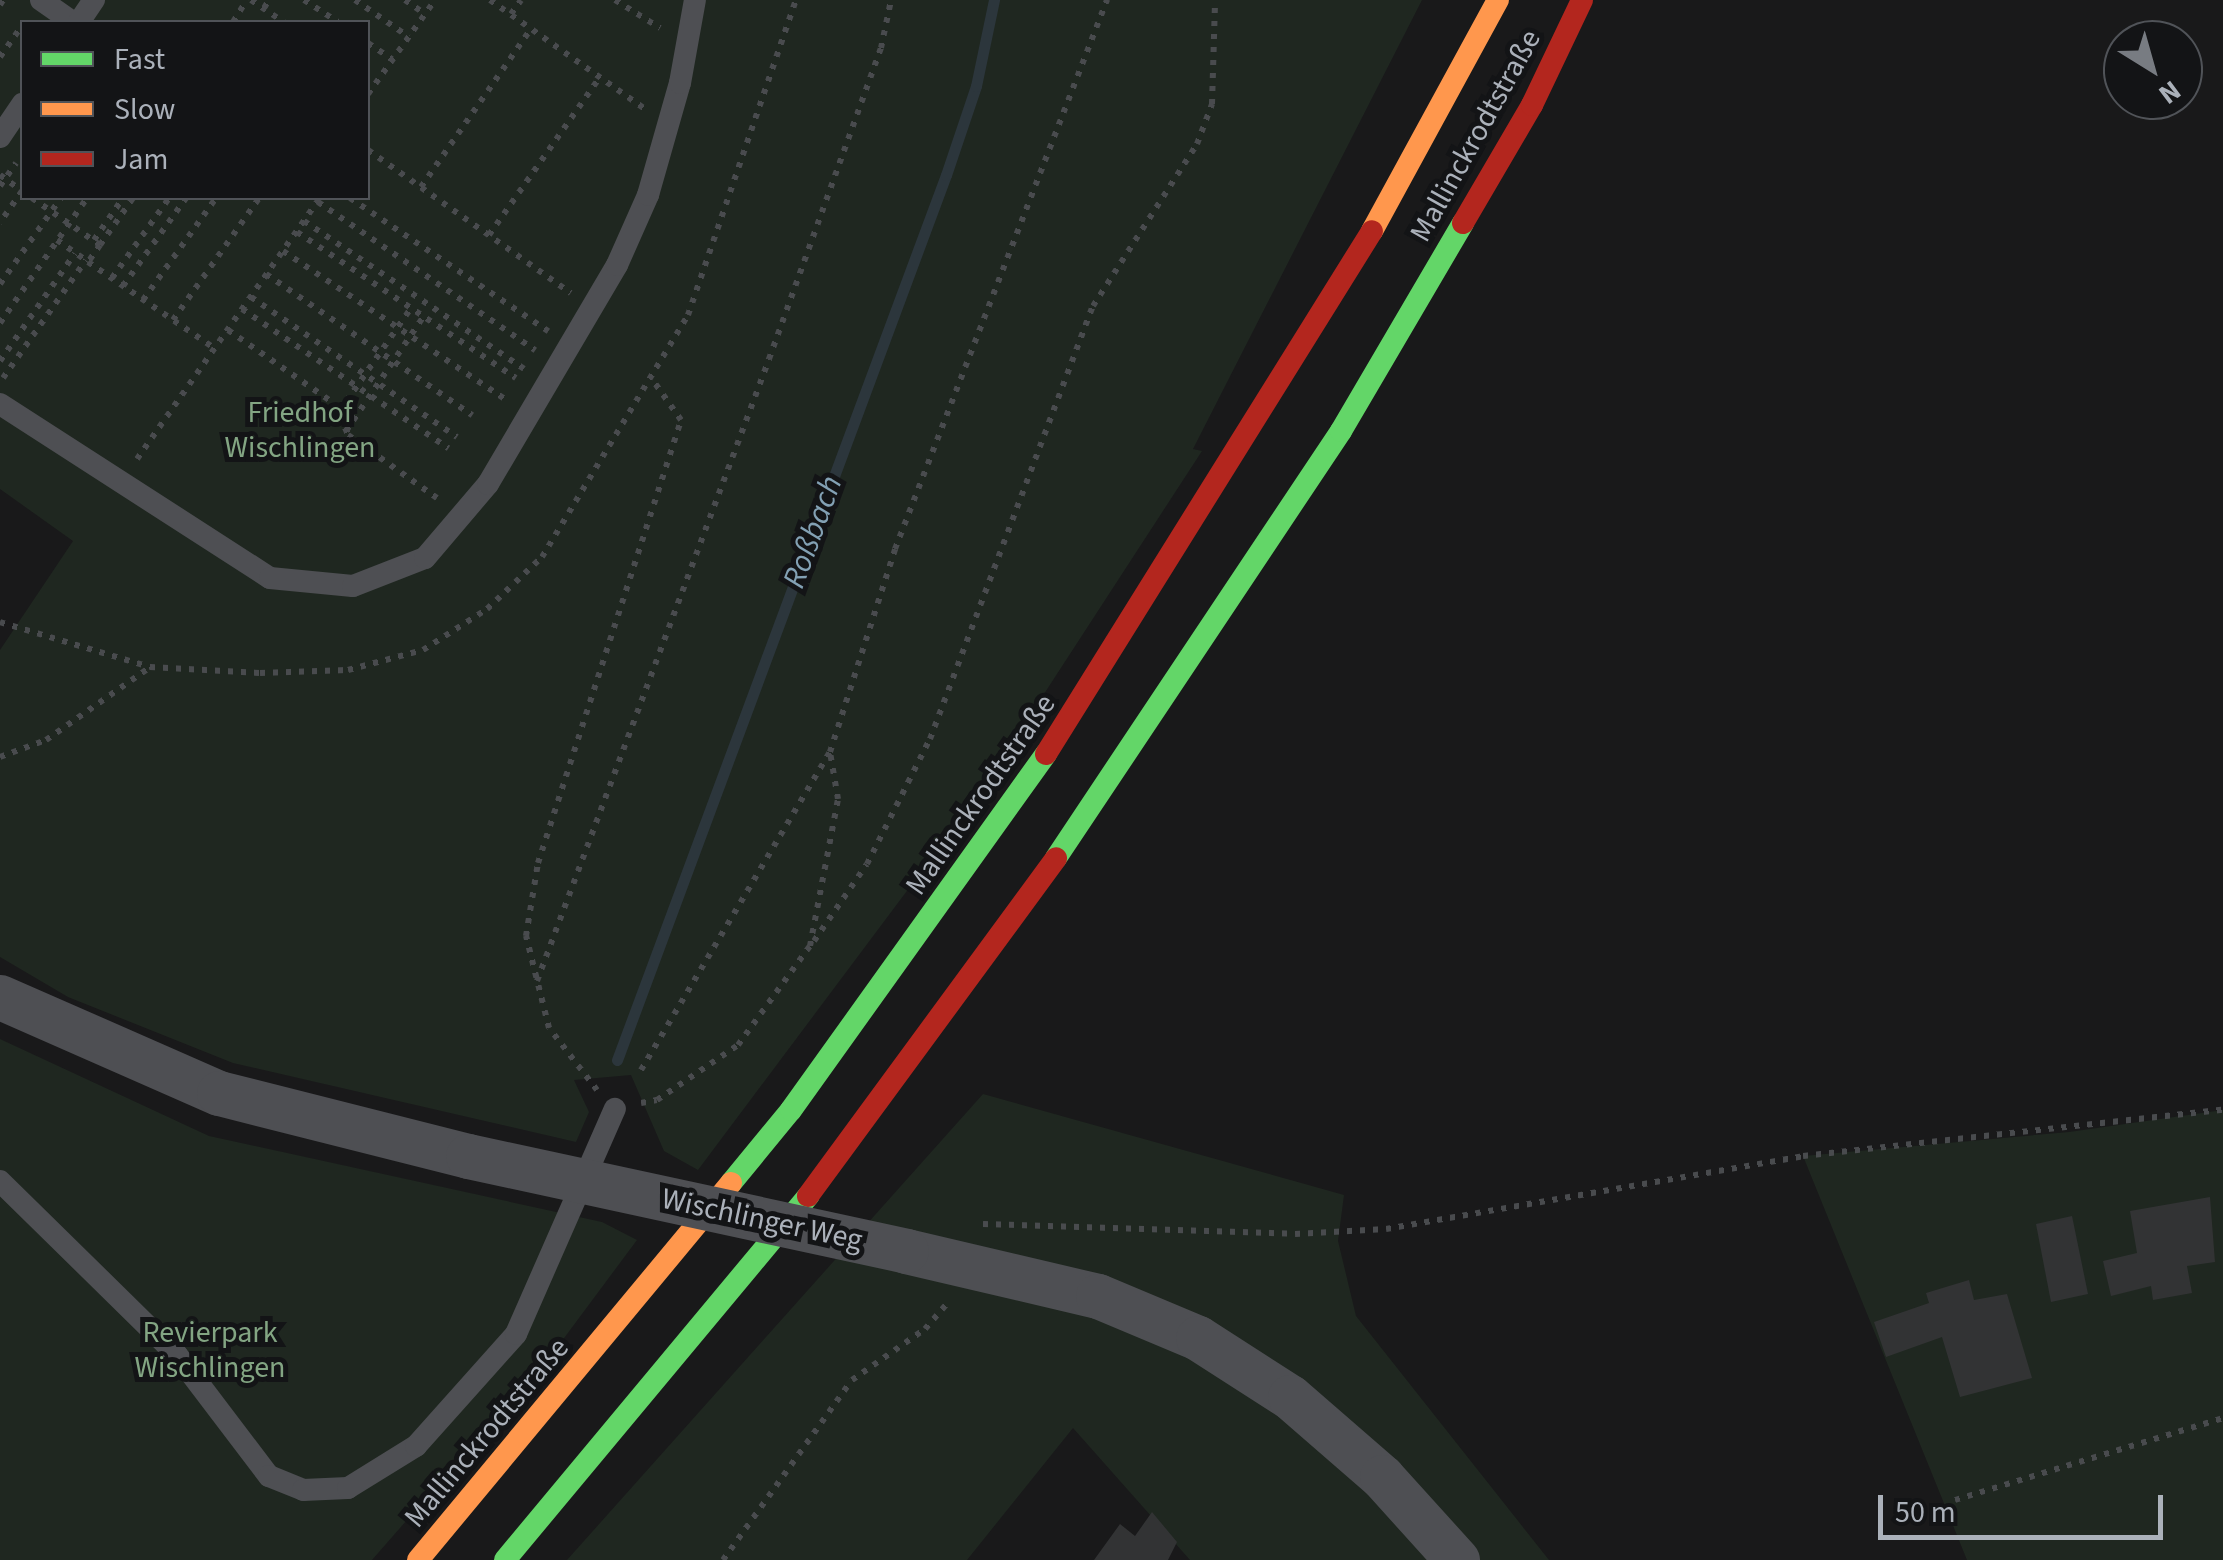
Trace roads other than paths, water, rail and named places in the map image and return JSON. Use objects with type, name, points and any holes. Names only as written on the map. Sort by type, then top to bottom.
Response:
[{"type":"highway","name":"Mallinckrodtstraße","points":[[418,1560],[790,1110],[1064,730],[1342,288],[1498,0]]},
{"type":"highway","name":"Mallinckrodtstraße","points":[[504,1560],[782,1231],[1028,901],[1341,430],[1532,105],[1582,0]]},
{"type":"street","name":"Wischlinger Weg","points":[[0,998],[89,1042],[218,1093],[468,1156],[1098,1296],[1198,1338],[1290,1397],[1382,1478],[1457,1560]]},
{"type":"lane","points":[[41,0],[73,20]]},
{"type":"lane","points":[[78,20],[94,0]]},
{"type":"lane","points":[[0,404],[250,569],[296,585],[380,580],[426,558],[465,518],[552,383],[594,309],[648,195],[668,126],[695,0]]},
{"type":"lane","points":[[0,137],[20,107]]},
{"type":"lane","points":[[0,1181],[177,1354],[269,1476],[303,1490],[348,1488],[416,1446],[516,1334],[614,1109]]},
{"type":"waterway","name":"Roßbach","points":[[617,1060],[946,175],[976,86],[994,0]]},
{"type":"park label","name":"Friedhof Wischlingen","points":[[300,430]]},
{"type":"park label","name":"Revierpark Wischlingen","points":[[210,1350]]}]
